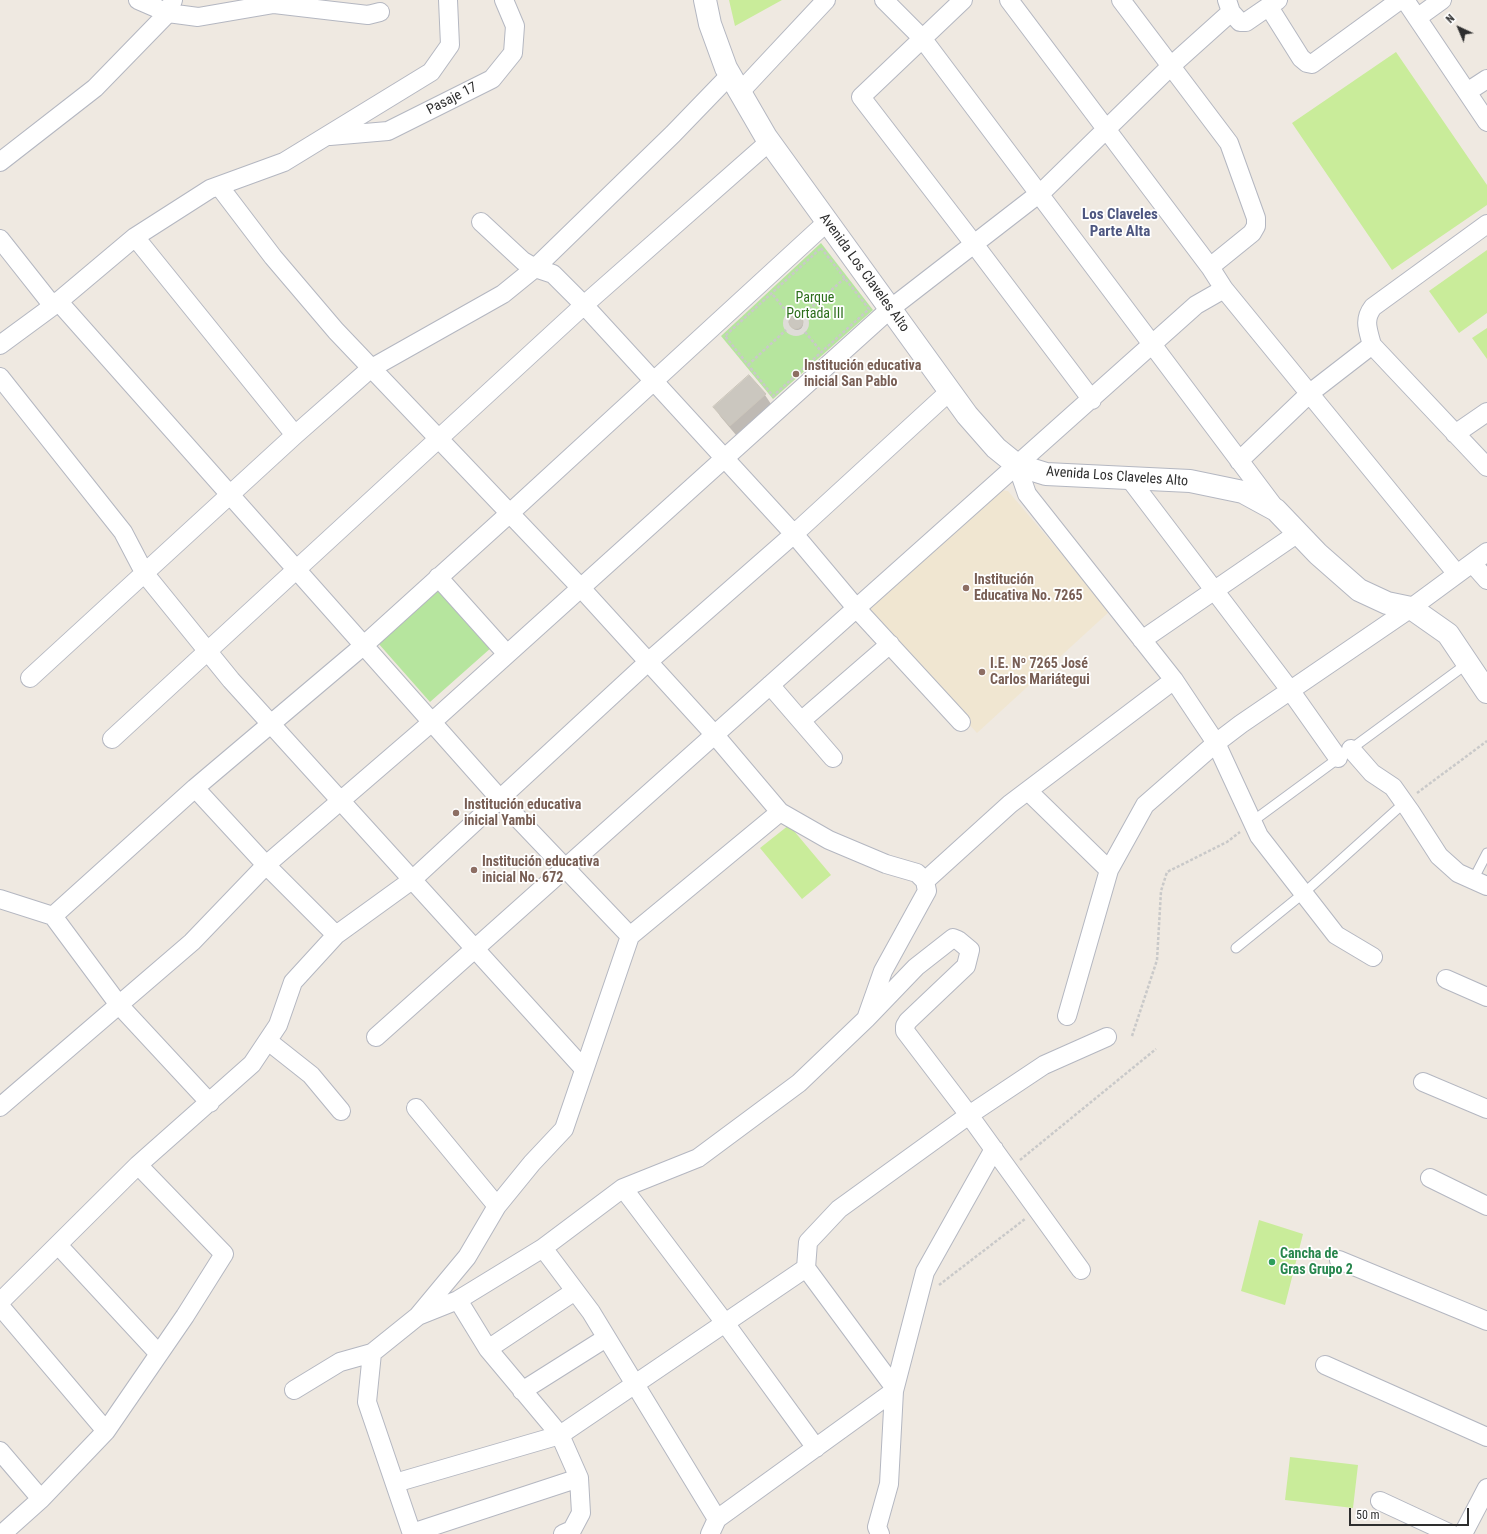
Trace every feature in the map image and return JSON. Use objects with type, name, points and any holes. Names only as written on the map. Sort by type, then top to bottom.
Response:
[{"type":"street","points":[[138,0],[171,7],[198,17],[285,2],[368,15],[380,12]]},
{"type":"street","points":[[0,345],[55,304],[135,237],[210,189],[284,162],[431,72],[450,45],[448,0]]},
{"type":"street","name":"Pasaje 17","points":[[326,137],[388,131],[492,79],[513,54],[515,26],[504,0]]},
{"type":"street","name":"Avenida Los Claveles Alto","points":[[705,0],[710,24],[735,83],[769,142],[950,391],[996,448],[1017,465],[1046,474],[1190,482],[1243,492],[1276,510],[1318,554],[1359,590],[1387,603],[1412,608],[1448,634],[1487,692]]},
{"type":"street","points":[[30,678],[295,435],[371,368],[503,294],[535,268],[673,134],[735,83],[826,0]]},
{"type":"street","points":[[884,0],[922,38],[1276,510]]},
{"type":"street","points":[[963,0],[861,98],[1092,400]]},
{"type":"street","points":[[1009,0],[1210,267],[1224,290],[1457,574]]},
{"type":"street","points":[[1121,0],[1172,65],[1229,143],[1256,218],[1256,226],[1252,233],[1210,267]]},
{"type":"street","points":[[0,1107],[192,942],[266,865],[432,722],[890,309],[1039,194],[1172,65],[1229,6],[1240,22],[1246,22],[1274,3],[1301,58],[1307,63],[1312,64],[1400,0]]},
{"type":"street","points":[[1405,0],[1487,122]]},
{"type":"street","points":[[1417,18],[1442,0]]},
{"type":"street","points":[[0,162],[95,88],[171,7]]},
{"type":"street","points":[[1467,92],[1487,79]]},
{"type":"street","points":[[112,739],[584,305],[769,142]]},
{"type":"street","points":[[219,186],[273,257],[336,331],[580,588],[714,734],[780,812],[829,840],[886,864],[917,873],[925,881],[927,892],[884,971],[866,1019]]},
{"type":"street","points":[[480,222],[523,261],[535,268],[553,274],[584,305],[794,534],[857,609],[960,722]]},
{"type":"street","points":[[53,916],[195,788],[363,646],[438,577],[510,514],[827,222]]},
{"type":"street","points":[[1487,224],[1373,307],[1368,314],[1365,323],[1372,345],[1487,467]]},
{"type":"street","points":[[135,237],[295,435]]},
{"type":"street","points":[[0,239],[55,304],[229,495],[500,798],[630,936]]},
{"type":"street","points":[[376,1037],[475,950],[714,734],[1092,400],[1196,305],[1224,290]]},
{"type":"street","points":[[1239,461],[1310,393],[1372,345]]},
{"type":"street","points":[[0,377],[123,532],[144,573],[230,680],[584,1069]]},
{"type":"street","points":[[0,1302],[138,1165],[210,1103],[252,1064],[278,1025],[293,982],[336,934],[412,880],[648,662],[794,534],[950,391]]},
{"type":"street","points":[[1455,434],[1487,412]]},
{"type":"street","points":[[1017,465],[1027,494],[1174,680],[1216,743],[1259,836],[1336,935],[1373,957]]},
{"type":"street","points":[[1129,478],[1290,690],[1344,754],[1393,788],[1439,856],[1458,873],[1480,883]]},
{"type":"street","points":[[1142,640],[1298,533]]},
{"type":"street","points":[[1067,1016],[1109,870],[1145,805],[1216,743],[1290,690],[1412,608],[1487,552]]},
{"type":"street","points":[[1472,563],[1487,580]]},
{"type":"street","points":[[438,577],[507,654]]},
{"type":"street","points":[[801,721],[890,644]]},
{"type":"street","points":[[925,881],[1010,804],[1174,680]]},
{"type":"street","points":[[770,685],[833,758]]},
{"type":"street","points":[[195,788],[266,865],[336,934]]},
{"type":"street","points":[[1028,790],[1109,870]]},
{"type":"street","points":[[294,1390],[340,1362],[372,1353],[418,1316],[467,1257],[497,1206],[532,1163],[564,1129],[630,936],[780,812]]},
{"type":"street","points":[[0,899],[53,916],[120,1005],[210,1103]]},
{"type":"street","points":[[418,1316],[458,1300],[543,1248],[623,1188],[698,1158],[799,1083],[866,1019],[916,967],[952,938],[958,940],[970,950],[966,966],[908,1021],[905,1026],[905,1031],[969,1115],[1082,1270]]},
{"type":"street","points":[[1446,979],[1487,997]]},
{"type":"street","points":[[894,1389],[806,1268],[808,1242],[839,1210],[969,1115],[1044,1065],[1107,1037]]},
{"type":"street","points":[[268,1041],[311,1075],[341,1111]]},
{"type":"street","points":[[1423,1082],[1487,1109]]},
{"type":"street","points":[[416,1108],[497,1206]]},
{"type":"street","points":[[880,1534],[877,1527],[889,1484],[894,1389],[924,1272],[994,1149]]},
{"type":"street","points":[[2,1534],[41,1499],[106,1431],[159,1354],[224,1254],[138,1165]]},
{"type":"street","points":[[1430,1178],[1487,1206]]},
{"type":"street","points":[[623,1188],[725,1323],[816,1448]]},
{"type":"street","points":[[58,1245],[159,1354]]},
{"type":"street","points":[[543,1248],[575,1291],[635,1385],[713,1527],[894,1389]]},
{"type":"street","points":[[1339,1260],[1486,1319]]},
{"type":"street","points":[[395,1483],[560,1435],[806,1268]]},
{"type":"street","points":[[488,1350],[575,1291]]},
{"type":"street","points":[[458,1300],[488,1350],[560,1435],[579,1478],[581,1513],[572,1530],[563,1534]]},
{"type":"street","points":[[0,1306],[106,1431]]},
{"type":"street","points":[[522,1391],[606,1338]]},
{"type":"street","points":[[372,1353],[367,1402],[412,1533],[579,1478]]},
{"type":"street","points":[[1325,1365],[1487,1437]]},
{"type":"street","points":[[0,1451],[41,1499]]},
{"type":"street","points":[[1463,1534],[1487,1488]]},
{"type":"street","points":[[1380,1501],[1451,1534]]},
{"type":"lane","points":[[1252,821],[1468,663]]},
{"type":"lane","points":[[1236,948],[1304,892],[1404,803]]},
{"type":"lane","points":[[1480,883],[1487,853]]},
{"type":"path","points":[[821,248],[869,309],[773,396],[724,336],[771,293],[821,248]]},
{"type":"path","points":[[805,313],[845,278]]},
{"type":"path","points":[[771,293],[788,313]]},
{"type":"path","points":[[748,365],[786,330]]},
{"type":"path","points":[[805,332],[822,352]]},
{"type":"path","points":[[1404,803],[1487,741]]},
{"type":"path","points":[[1132,1036],[1156,960],[1161,891],[1167,872],[1227,842],[1252,821]]},
{"type":"path","points":[[1008,1169],[1156,1049]]},
{"type":"path","points":[[916,1303],[1037,1209]]},
{"type":"shaded area","points":[[796,310],[805,314],[809,323],[805,332],[796,336],[787,332],[783,323],[787,314]]},
{"type":"shaded area","name":"I.E. Nº 7265 José Carlos Mariátegui","points":[[998,490],[1008,491],[1110,611],[977,733],[864,610]]},
{"type":"green space","points":[[729,0],[782,0],[735,26]]},
{"type":"green space","points":[[1396,52],[1487,185],[1487,205],[1392,270],[1292,123]]},
{"type":"green space","name":"Parque Portada III","points":[[821,243],[873,310],[773,399],[721,336]]},
{"type":"green space","points":[[1487,250],[1487,313],[1459,333],[1429,291]]},
{"type":"green space","points":[[1487,328],[1487,359],[1472,338]]},
{"type":"green space","points":[[440,588],[492,647],[430,702],[378,643]]},
{"type":"green space","points":[[789,825],[831,875],[802,899],[760,848]]},
{"type":"green space","name":"Cancha de Gras Grupo 2","points":[[1259,1220],[1303,1234],[1285,1305],[1241,1291]]},
{"type":"green space","points":[[1290,1457],[1358,1465],[1353,1508],[1285,1500]]},
{"type":"building","points":[[796,315],[801,317],[803,322],[801,327],[796,329],[791,327],[789,322],[791,317]]},
{"type":"building","points":[[749,375],[766,394],[730,426],[713,407]]},
{"type":"place","name":"Institución educativa inicial San Pablo","points":[[796,374]]},
{"type":"place","name":"Institución Educativa No. 7265","points":[[966,588]]},
{"type":"place","name":"I.E. Nº 7265 José Carlos Mariátegui","points":[[982,672]]},
{"type":"place","name":"Institución educativa inicial Yambi","points":[[456,813]]},
{"type":"place","name":"Institución educativa inicial No. 672","points":[[474,870]]},
{"type":"place","name":"Cancha de Gras Grupo 2","points":[[1272,1262]]},
{"type":"district","name":"Los Claveles Parte Alta","points":[[1120,224]]}]
